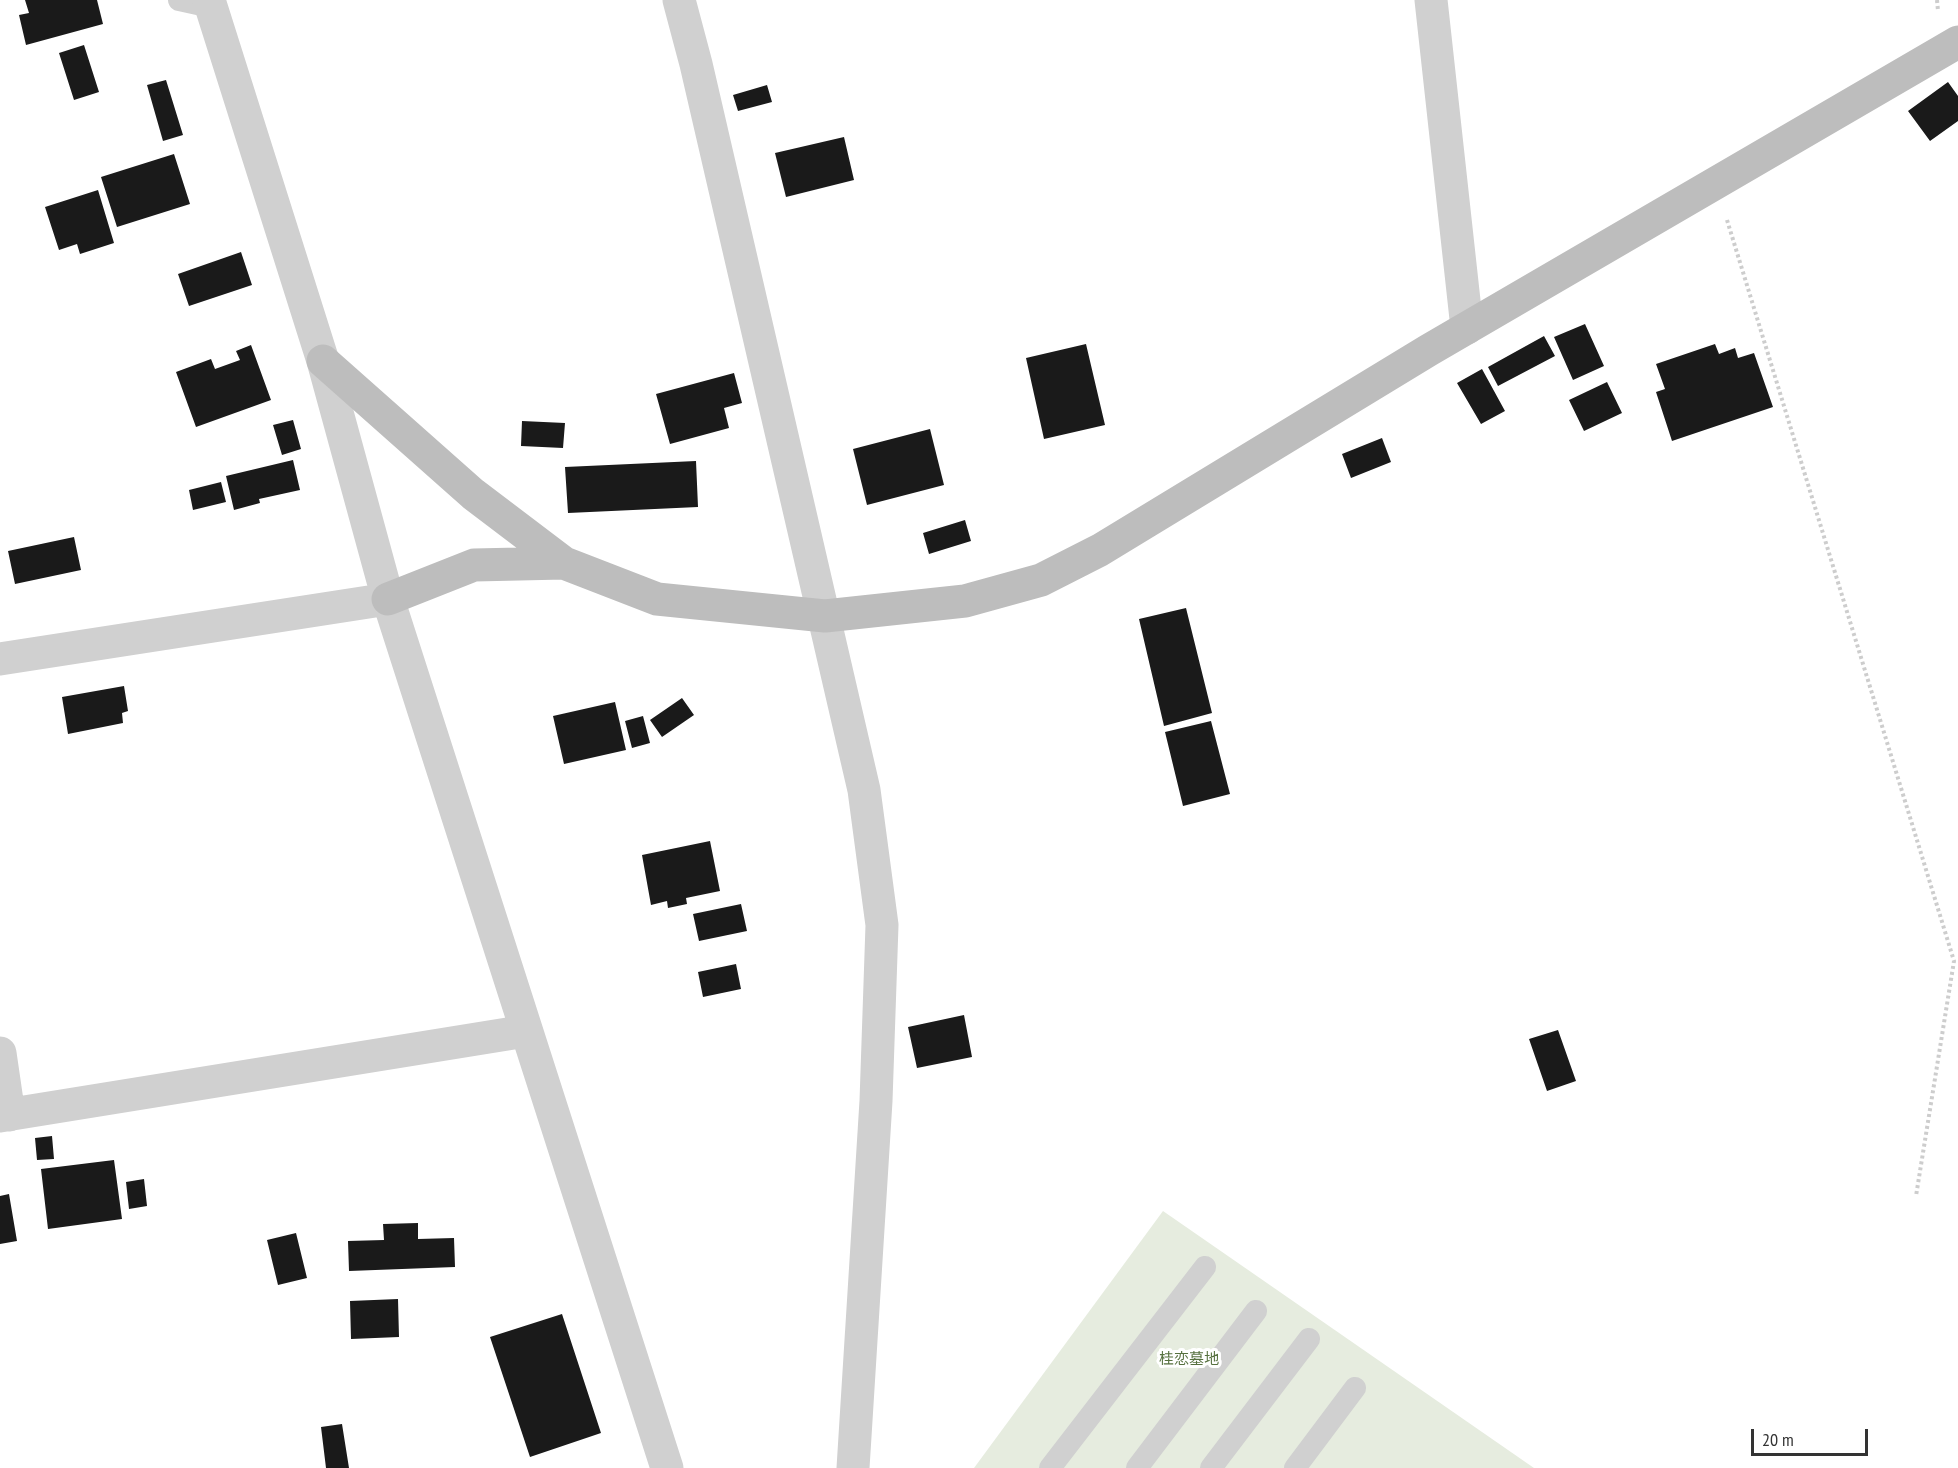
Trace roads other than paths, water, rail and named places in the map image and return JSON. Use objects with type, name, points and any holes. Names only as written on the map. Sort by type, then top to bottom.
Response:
[{"type":"street","points":[[679,0],[864,790],[882,925],[876,1101],[853,1468]]},
{"type":"street","points":[[1431,0],[1467,328]]},
{"type":"street","points":[[210,3],[324,361],[388,599],[667,1468]]},
{"type":"street","points":[[324,361],[473,494],[564,563],[657,599],[825,616],[965,601],[1041,580],[1100,550],[1467,328],[1958,42]]},
{"type":"street","points":[[0,659],[388,599],[474,565],[564,563]]},
{"type":"street","points":[[0,1053],[5,1116],[526,1031]]},
{"type":"lane","points":[[179,0],[210,3]]},
{"type":"lane","points":[[1050,1468],[1205,1267]]},
{"type":"lane","points":[[1137,1468],[1256,1311]]},
{"type":"lane","points":[[1211,1468],[1309,1339]]},
{"type":"lane","points":[[1295,1468],[1355,1388]]},
{"type":"park label","name":"桂恋墓地","points":[[1189,1360]]}]
